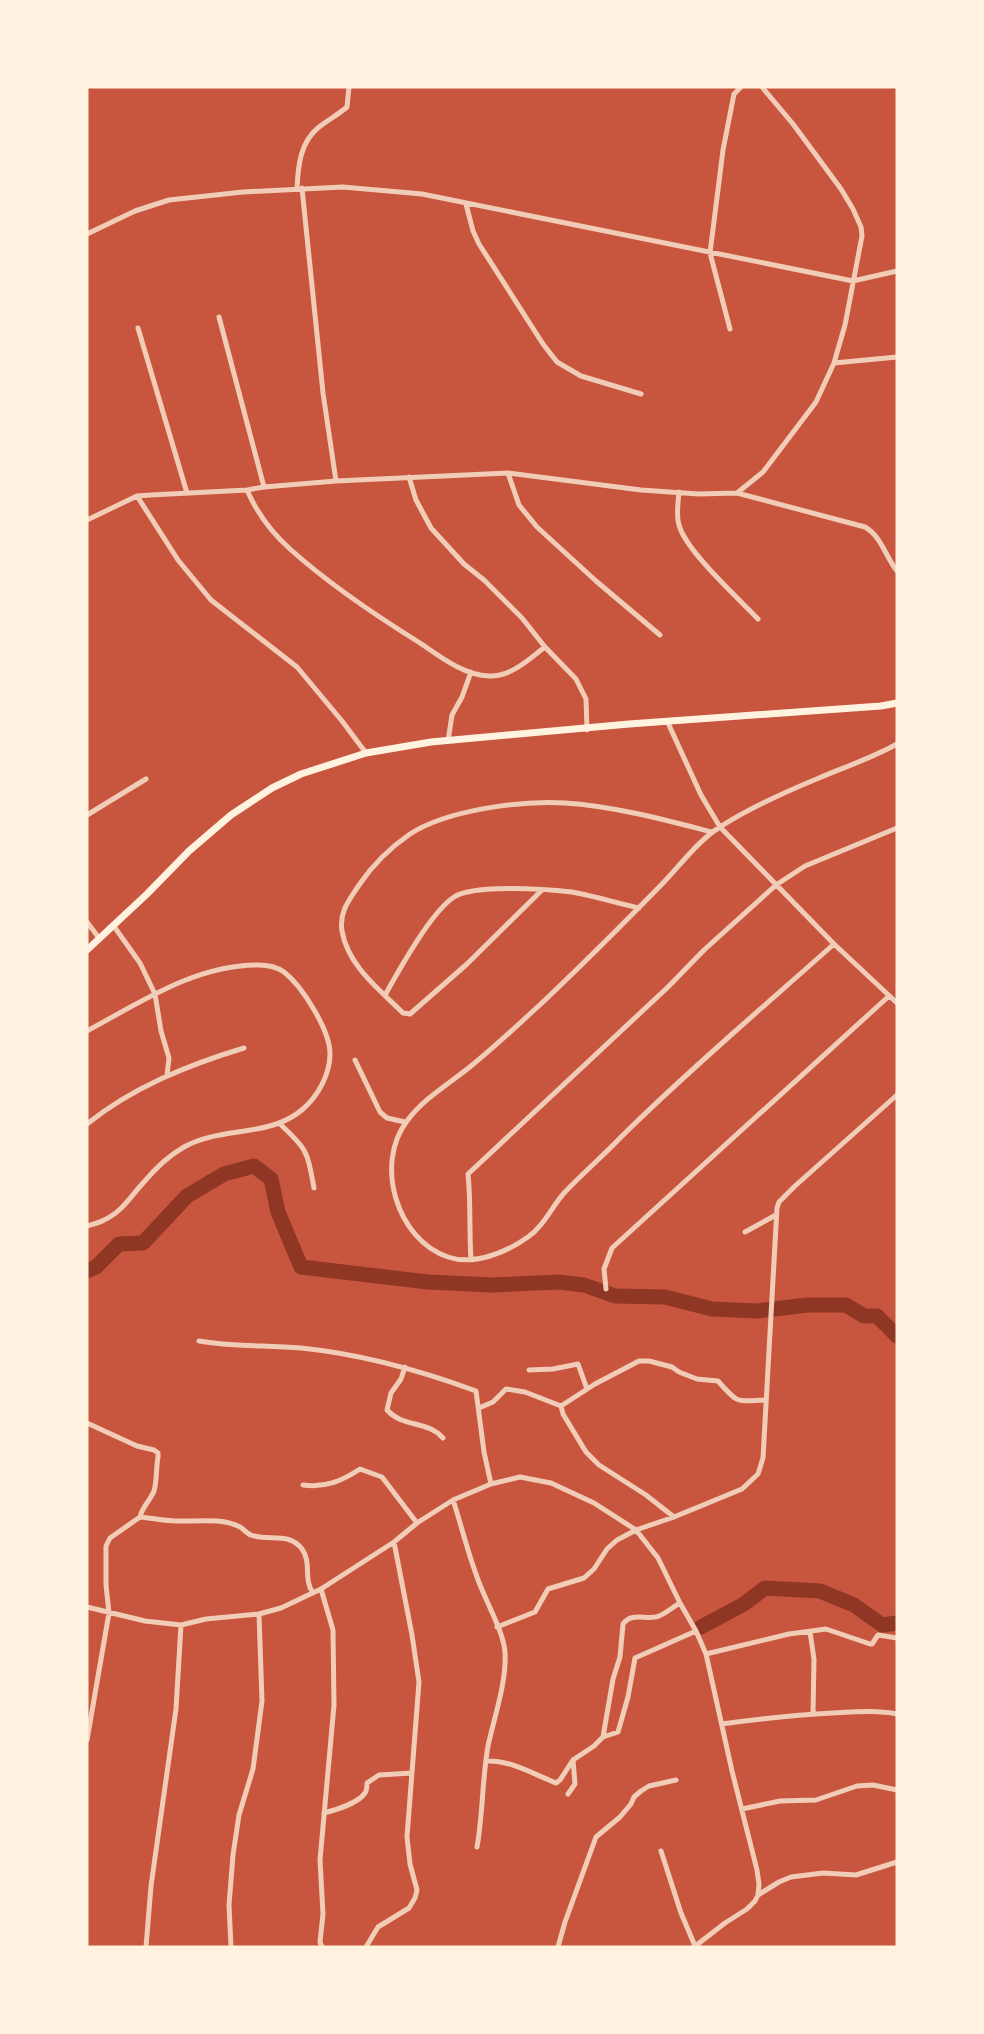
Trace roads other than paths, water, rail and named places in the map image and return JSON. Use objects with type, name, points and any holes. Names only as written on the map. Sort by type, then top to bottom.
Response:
[{"type":"main road","points":[[87,950],[189,851],[231,815],[272,788],[301,774],[366,753],[448,741],[897,703]]},
{"type":"street","points":[[336,481],[323,393],[300,188],[300,157],[312,133],[347,107],[350,87]]},
{"type":"street","points":[[730,329],[710,253],[723,150],[734,94],[741,87]]},
{"type":"street","points":[[737,493],[763,472],[816,402],[834,363],[845,325],[862,236],[861,227],[853,209],[841,189],[793,124],[762,87]]},
{"type":"street","points":[[87,234],[135,211],[169,200],[300,188],[343,187],[422,194],[853,281],[897,272]]},
{"type":"street","points":[[466,204],[479,244],[557,362],[581,376],[641,394]]},
{"type":"street","points":[[219,317],[264,487]]},
{"type":"street","points":[[138,328],[187,493]]},
{"type":"street","points":[[834,363],[897,357]]},
{"type":"street","points":[[87,520],[137,496],[247,490],[336,481],[508,473],[616,488],[737,493],[865,527],[874,532],[880,540],[890,562],[897,571]]},
{"type":"street","points":[[508,473],[519,505],[537,526],[596,581],[660,635]]},
{"type":"street","points":[[409,477],[416,500],[431,528],[464,564],[484,580],[522,618],[545,647],[576,679],[586,699],[587,729]]},
{"type":"street","points":[[247,490],[256,510],[289,548],[349,597],[458,667],[489,676],[502,675],[521,666],[545,647]]},
{"type":"street","points":[[680,492],[678,522],[682,534],[709,568],[758,619]]},
{"type":"street","points":[[137,496],[178,560],[211,600],[297,667],[366,753]]},
{"type":"street","points":[[448,741],[452,715],[462,697],[471,672]]},
{"type":"street","points":[[668,723],[700,795],[720,826],[834,944],[897,1003]]},
{"type":"street","points":[[834,944],[705,1058],[632,1127],[564,1193],[530,1235],[496,1254],[471,1259],[451,1258],[434,1251],[406,1223],[393,1183],[391,1156],[397,1136],[405,1122],[423,1102],[484,1056],[518,1025],[639,908],[712,832],[783,794],[897,744]]},
{"type":"street","points":[[87,815],[146,779]]},
{"type":"street","points":[[541,891],[410,1014],[403,1013],[367,978],[350,954],[342,929],[343,911],[363,878],[387,854],[412,833],[443,819],[481,809],[522,804],[564,803],[645,816],[712,832]]},
{"type":"street","points":[[471,1259],[471,1202],[468,1174],[668,987],[704,950],[776,885],[805,866],[897,828]]},
{"type":"street","points":[[385,994],[429,925],[444,906],[454,897],[464,893],[488,890],[573,893],[639,908]]},
{"type":"street","points":[[87,922],[99,938]]},
{"type":"street","points":[[113,925],[140,963],[155,994],[161,1031],[169,1058],[167,1075]]},
{"type":"street","points":[[87,1031],[155,994],[214,969],[248,965],[272,966],[293,981],[315,1011],[326,1035],[330,1052],[324,1080],[316,1097],[291,1119],[280,1124],[209,1138],[184,1147],[163,1162],[124,1206],[106,1220],[87,1226]]},
{"type":"street","points":[[606,1289],[604,1269],[612,1248],[889,996]]},
{"type":"street","points":[[88,1120],[167,1075],[244,1048]]},
{"type":"street","points":[[354,1060],[380,1112],[387,1118],[405,1122]]},
{"type":"street","points":[[497,1627],[535,1612],[548,1589],[584,1578],[594,1569],[612,1544],[636,1530],[674,1518],[742,1489],[758,1474],[762,1458],[776,1215],[780,1202],[897,1095]]},
{"type":"street","points":[[280,1124],[300,1143],[308,1156],[314,1188]]},
{"type":"street","points":[[745,1232],[776,1215]]},
{"type":"street","points":[[199,1341],[219,1345],[313,1350],[349,1355],[405,1367],[476,1391],[490,1484]]},
{"type":"street","points":[[561,1406],[633,1363],[649,1361],[672,1367],[697,1379],[718,1381],[732,1397],[742,1402],[766,1400]]},
{"type":"street","points":[[530,1370],[553,1369],[578,1364],[587,1389]]},
{"type":"street","points":[[405,1367],[401,1379],[391,1393],[387,1410],[393,1417],[435,1429],[443,1438]]},
{"type":"street","points":[[479,1408],[494,1402],[506,1389],[525,1392],[561,1406]]},
{"type":"street","points":[[561,1406],[563,1414],[592,1459],[646,1495],[674,1518]]},
{"type":"street","points":[[87,1423],[137,1446],[154,1450],[158,1454],[153,1494],[140,1516],[110,1538],[106,1546],[109,1613],[87,1740]]},
{"type":"street","points":[[303,1485],[315,1487],[331,1485],[360,1469],[382,1476],[417,1523]]},
{"type":"street","points":[[87,1607],[145,1621],[181,1625],[206,1619],[259,1614],[281,1608],[321,1589],[453,1500],[490,1484],[520,1477],[551,1483],[594,1503],[636,1530],[658,1558],[696,1630],[706,1654],[757,1870],[758,1895]]},
{"type":"street","points":[[453,1500],[475,1573],[505,1651],[497,1710],[486,1761],[477,1847]]},
{"type":"street","points":[[140,1516],[174,1521],[225,1523],[240,1527],[250,1535],[285,1538],[295,1542],[308,1558],[307,1579],[308,1586],[313,1593]]},
{"type":"street","points":[[366,1947],[378,1927],[409,1908],[415,1898],[416,1883],[410,1864],[407,1837],[419,1682],[393,1542]]},
{"type":"street","points":[[321,1589],[333,1630],[334,1705],[320,1860],[323,1914],[320,1942],[322,1947]]},
{"type":"street","points":[[603,1737],[613,1678],[620,1657],[625,1620],[631,1617],[657,1617],[680,1603]]},
{"type":"street","points":[[231,1947],[229,1905],[233,1856],[239,1815],[253,1769],[262,1701],[259,1614]]},
{"type":"street","points":[[146,1947],[151,1886],[176,1709],[181,1625]]},
{"type":"street","points":[[706,1654],[789,1634],[826,1629],[870,1644],[873,1644],[878,1635],[897,1638]]},
{"type":"street","points":[[486,1761],[519,1767],[556,1783],[573,1760],[603,1737],[618,1732],[628,1697],[635,1658],[696,1630]]},
{"type":"street","points":[[810,1632],[814,1659],[813,1714]]},
{"type":"street","points":[[722,1724],[813,1714],[884,1712],[897,1714]]},
{"type":"street","points":[[568,1794],[575,1784],[573,1760]]},
{"type":"street","points":[[324,1813],[340,1810],[360,1797],[365,1793],[368,1783],[379,1775],[412,1773]]},
{"type":"street","points":[[558,1947],[584,1865],[596,1837],[620,1817],[641,1791],[649,1786],[676,1780]]},
{"type":"street","points":[[742,1809],[780,1801],[816,1800],[857,1786],[873,1785],[897,1790]]},
{"type":"street","points":[[661,1851],[694,1947],[724,1923],[747,1909],[758,1895],[779,1882],[822,1873],[856,1875],[896,1863]]},
{"type":"waterway","points":[[87,1271],[96,1267],[119,1244],[143,1243],[187,1196],[224,1174],[254,1166],[271,1179],[278,1212],[301,1267],[428,1282],[491,1285],[559,1282],[584,1285],[615,1296],[665,1297],[712,1309],[757,1311],[808,1305],[846,1305],[864,1316],[877,1316],[897,1336]]},
{"type":"waterway","points":[[701,1627],[744,1604],[765,1588],[820,1591],[854,1605],[882,1625],[897,1623]]}]
